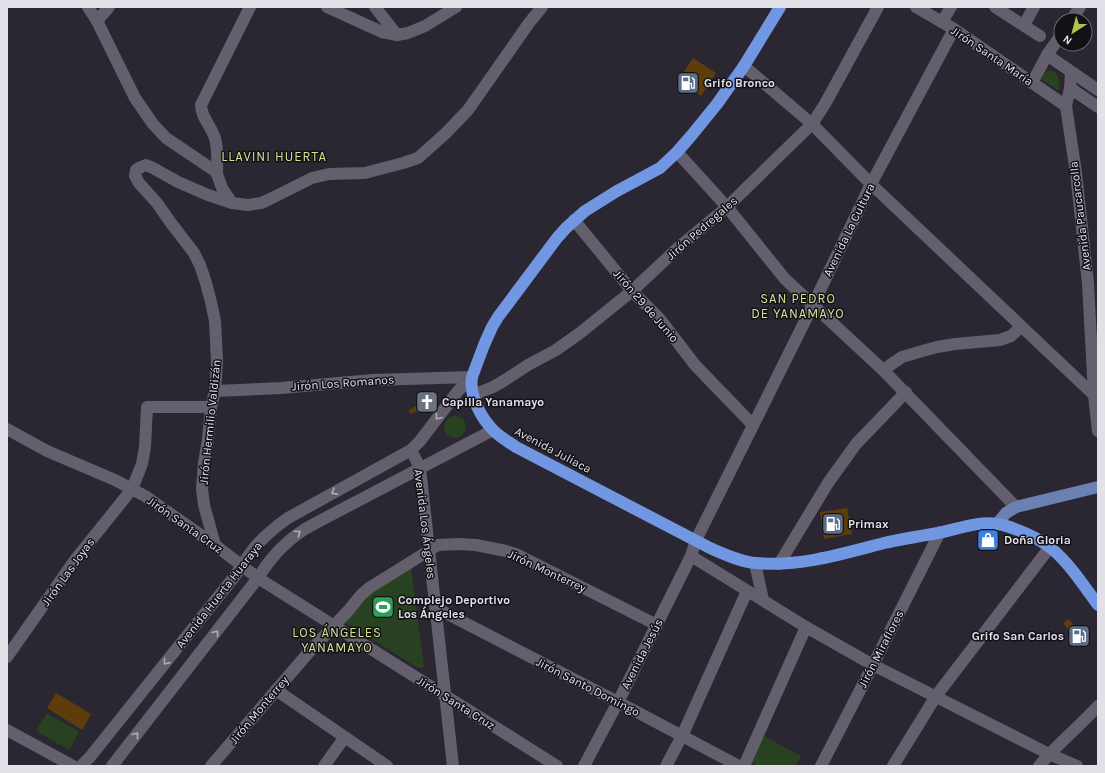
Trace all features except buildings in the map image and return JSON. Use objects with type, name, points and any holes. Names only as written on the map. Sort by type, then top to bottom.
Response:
[{"type":"highway","name":"Avenida Juliaca","points":[[780,7],[744,66],[717,104],[692,136],[677,152],[660,168],[617,191],[574,220],[548,250],[498,318],[484,345],[472,377],[471,385],[473,395],[481,413],[493,430],[516,447],[723,554],[755,563],[780,564],[800,562],[818,560],[965,525],[997,524],[1032,536],[1050,547],[1066,564],[1098,605]]},
{"type":"main road","points":[[997,524],[1006,513],[1016,507],[1098,488]]},
{"type":"street","points":[[88,7],[135,98],[153,124],[166,138],[217,174]]},
{"type":"street","points":[[97,22],[109,7]]},
{"type":"street","points":[[232,203],[222,188],[217,174],[216,143],[211,128],[201,112],[201,105],[250,7]]},
{"type":"street","points":[[327,7],[382,32],[397,35],[408,33],[425,26],[456,7]]},
{"type":"street","points":[[375,7],[397,35]]},
{"type":"street","name":"Jirón Hermilio Valdizán","points":[[215,545],[204,505],[202,490],[211,407],[218,362],[215,321],[206,283],[194,253],[157,203],[139,183],[135,176],[136,170],[146,165],[191,188],[232,203],[248,205],[270,199],[312,178],[329,174],[364,173],[418,158],[456,124],[468,110],[529,23],[542,7]]},
{"type":"street","name":"Jirón Pedregales","points":[[473,395],[499,384],[528,365],[556,350],[580,333],[632,291],[680,246],[727,207],[812,124],[825,104],[878,7]]},
{"type":"street","name":"Jirón Santa María","points":[[916,7],[942,22],[1066,106]]},
{"type":"street","points":[[942,22],[951,7]]},
{"type":"street","points":[[995,7],[1040,36]]},
{"type":"street","points":[[1024,25],[1034,7]]},
{"type":"street","name":"Avenida La Cultura","points":[[696,540],[813,305],[871,184],[954,30]]},
{"type":"street","points":[[1032,83],[1053,46]]},
{"type":"street","points":[[1047,55],[1071,73],[1098,90]]},
{"type":"street","points":[[744,66],[812,124],[871,184],[1094,395]]},
{"type":"street","name":"Avenida Paucarcolla","points":[[1071,73],[1070,88],[1066,106],[1076,173],[1088,283],[1094,395],[1098,431]]},
{"type":"street","points":[[1070,88],[1098,107]]},
{"type":"street","points":[[677,152],[727,207],[785,279],[906,392],[1016,507]]},
{"type":"street","name":"Jirón 29 de Junio","points":[[574,220],[632,291],[659,318],[695,365],[753,425]]},
{"type":"street","points":[[883,370],[902,357],[937,347],[1000,340],[1011,336],[1021,327]]},
{"type":"street","name":"Jirón Los Romanos","points":[[214,391],[288,388],[373,380],[472,377]]},
{"type":"street","name":"Avenida Huerta Huaraya","points":[[81,766],[242,566],[252,551],[283,521],[411,450],[420,441],[458,391],[472,377]]},
{"type":"street","points":[[780,564],[828,483],[856,444],[906,392]]},
{"type":"street","name":"Jirón Las Joyas","points":[[7,657],[75,560],[132,489],[142,464],[145,448],[147,407],[211,407]]},
{"type":"street","name":"Avenida Huerta Huaraya","points":[[112,766],[283,545],[296,534],[493,430]]},
{"type":"street","name":"Jirón Santa Cruz","points":[[9,434],[115,480],[132,489],[158,505],[215,545],[258,578],[557,766]]},
{"type":"street","name":"Avenida Los Ángeles","points":[[411,450],[420,468],[453,766]]},
{"type":"street","name":"Jirón Miraflores","points":[[821,766],[940,532]]},
{"type":"street","name":"Avenida Jesús","points":[[584,766],[657,625],[691,556],[696,540]]},
{"type":"street","name":"Jirón Monterrey","points":[[212,766],[308,652],[361,595],[369,588],[438,545],[476,545],[506,551],[528,560],[657,625]]},
{"type":"street","points":[[893,766],[936,696],[1050,547]]},
{"type":"street","points":[[691,556],[806,627],[873,665],[1049,754],[1077,766]]},
{"type":"street","points":[[755,563],[763,600]]},
{"type":"street","points":[[666,766],[682,736],[747,591]]},
{"type":"street","name":"Jirón Santo Domingo","points":[[436,608],[739,766]]},
{"type":"street","points":[[744,766],[806,627]]},
{"type":"street","points":[[276,690],[387,766]]},
{"type":"street","points":[[1039,766],[1049,754],[1098,706]]},
{"type":"street","points":[[7,730],[73,766]]},
{"type":"street","points":[[324,766],[345,738]]},
{"type":"green space","points":[[1050,70],[1053,71],[1058,77],[1058,90],[1041,79],[1046,72]]},
{"type":"green space","points":[[451,416],[459,416],[466,423],[466,431],[459,438],[451,438],[444,431],[444,423]]},
{"type":"green space","name":"Complejo Deportivo Los Ángeles","points":[[411,567],[424,667],[418,668],[338,618],[359,595]]},
{"type":"green space","points":[[47,713],[79,732],[69,750],[36,731]]},
{"type":"green space","points":[[764,736],[801,756],[796,766],[758,766],[750,762]]},
{"type":"place","name":"Grifo Bronco","points":[[688,83]]},
{"type":"place","name":"Capilla Yanamayo","points":[[427,402]]},
{"type":"place","name":"Primax","points":[[833,524]]},
{"type":"place","name":"Doña Gloria","points":[[988,540]]},
{"type":"place","name":"Complejo Deportivo Los Ángeles","points":[[383,607]]},
{"type":"place","name":"Grifo San Carlos","points":[[1079,636]]},
{"type":"district","name":"LLAVINI HUERTA","points":[[274,156]]},
{"type":"district","name":"SAN PEDRO DE YANAMAYO","points":[[798,306]]},
{"type":"district","name":"LOS ÁNGELES YANAMAYO","points":[[337,640]]}]
